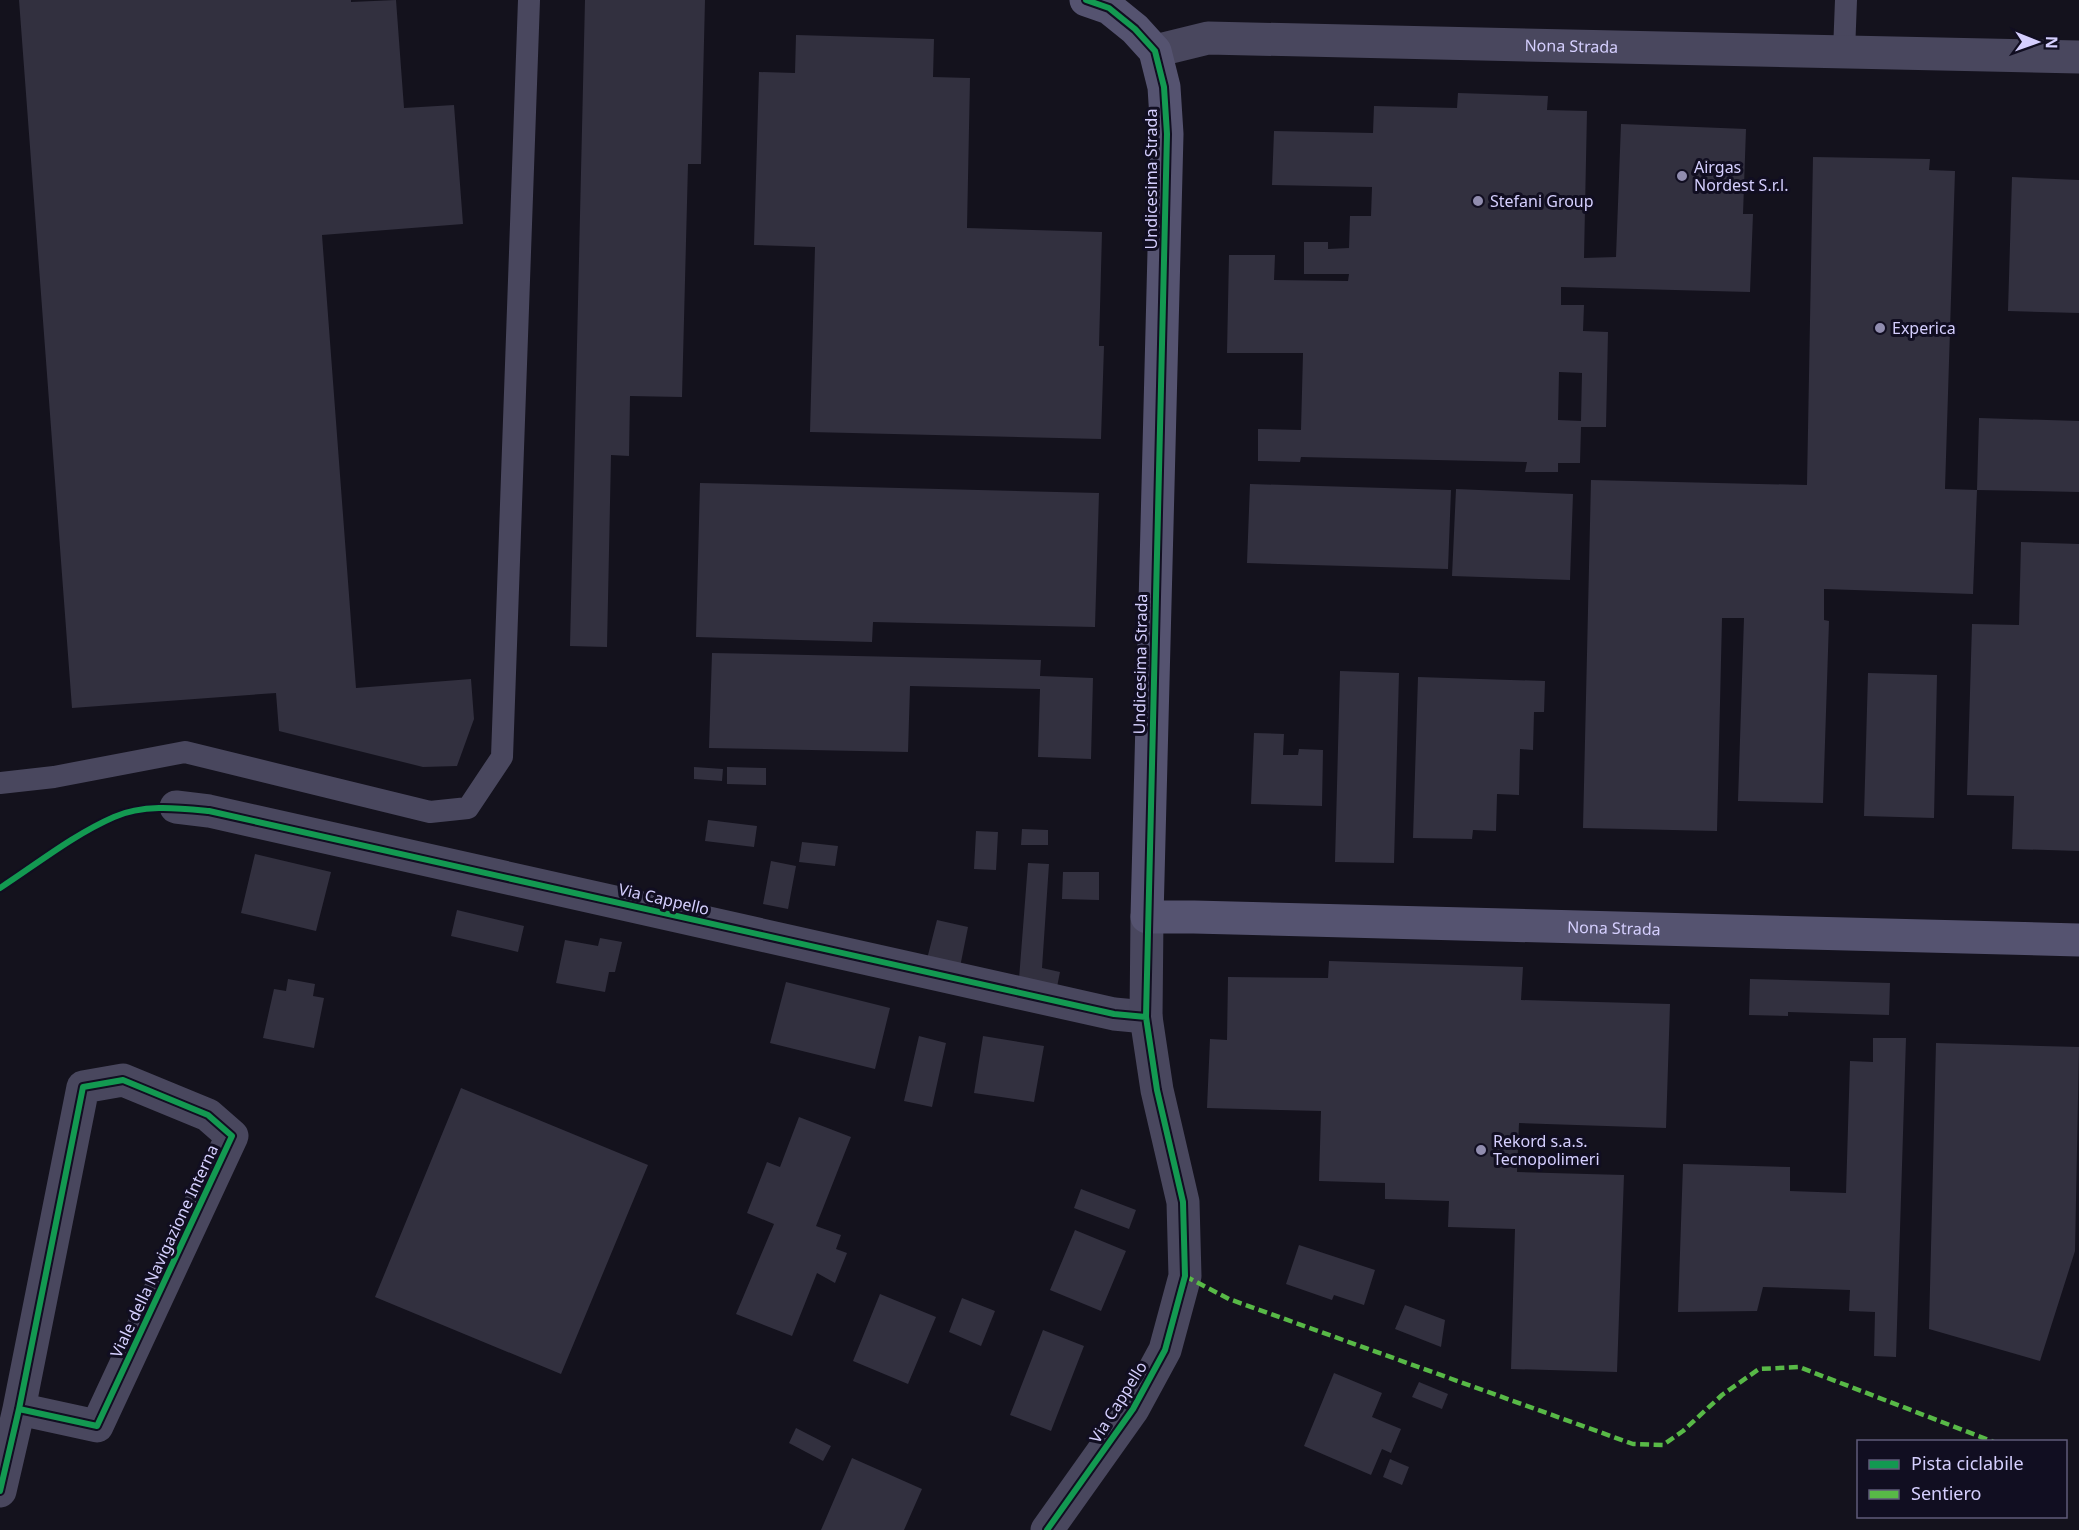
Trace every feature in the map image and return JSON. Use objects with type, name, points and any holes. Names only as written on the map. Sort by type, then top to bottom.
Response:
[{"type":"street","points":[[1086,0],[1109,8],[1135,29],[1155,51]]},
{"type":"street","name":"Nona Strada","points":[[1155,51],[1208,38],[2079,57]]},
{"type":"street","name":"Undicesima Strada","points":[[1155,51],[1164,87],[1167,134],[1146,1017],[1157,1090],[1183,1202],[1185,1276]]},
{"type":"street","name":"Via Cappello","points":[[176,807],[209,811],[1114,1014],[1146,1017]]},
{"type":"street","name":"Nona Strada","points":[[1148,917],[2079,940]]},
{"type":"street","name":"Viale della Navigazione Interna","points":[[0,1491],[19,1409],[83,1087],[123,1080],[208,1115],[232,1136],[97,1426],[19,1409]]},
{"type":"street","name":"Via Cappello","points":[[1047,1530],[1133,1409],[1165,1350],[1185,1276]]},
{"type":"lane","points":[[0,783],[54,777],[184,752],[430,812],[468,808],[502,757],[530,0]]},
{"type":"lane","points":[[1844,52],[1846,0]]},
{"type":"building","points":[[19,0],[351,0],[351,2],[396,0],[404,108],[454,105],[463,224],[322,235],[356,688],[471,679],[474,719],[457,766],[423,767],[279,731],[276,693],[72,708]]},
{"type":"building","points":[[585,0],[705,0],[701,164],[688,164],[682,397],[630,396],[629,456],[611,455],[607,647],[570,646]]},
{"type":"building","points":[[796,35],[934,39],[933,77],[970,78],[967,228],[1102,232],[1099,346],[1104,346],[1101,439],[810,432],[815,247],[754,245],[759,72],[795,73]]},
{"type":"building","points":[[1458,93],[1548,96],[1547,110],[1587,111],[1584,258],[1616,257],[1621,124],[1746,129],[1743,214],[1753,214],[1750,292],[1561,287],[1561,305],[1584,305],[1583,331],[1608,332],[1606,427],[1581,427],[1580,463],[1558,463],[1558,472],[1525,472],[1527,462],[1301,457],[1300,462],[1258,461],[1258,429],[1301,430],[1303,353],[1227,353],[1229,255],[1275,255],[1274,280],[1348,281],[1349,274],[1304,274],[1304,242],[1328,242],[1328,249],[1349,248],[1350,216],[1371,216],[1372,187],[1272,185],[1274,131],[1373,133],[1374,106],[1457,108]],"holes":[[[1559,372],[1582,373],[1581,421],[1558,420]]]},
{"type":"building","points":[[1813,157],[1930,159],[1929,170],[1955,171],[1945,489],[1977,490],[1973,594],[1824,589],[1824,620],[1829,621],[1823,803],[1738,801],[1744,618],[1722,618],[1717,831],[1583,828],[1591,480],[1807,485]]},
{"type":"building","points":[[2012,177],[2079,180],[2079,313],[2008,311]]},
{"type":"building","points":[[1979,418],[2079,421],[2079,492],[1977,490]]},
{"type":"building","points":[[700,483],[1099,493],[1095,627],[873,622],[872,642],[696,637]]},
{"type":"building","points":[[1250,484],[1451,490],[1448,569],[1247,563]]},
{"type":"building","points":[[1456,489],[1573,494],[1570,580],[1452,576]]},
{"type":"building","points":[[2021,542],[2079,544],[2079,851],[2012,849],[2014,796],[1967,795],[1972,624],[2019,625]]},
{"type":"building","points":[[712,653],[1041,660],[1040,676],[1093,678],[1091,759],[1038,757],[1040,689],[910,686],[908,752],[709,748]]},
{"type":"building","points":[[1340,671],[1399,673],[1394,863],[1335,862]]},
{"type":"building","points":[[1868,673],[1937,675],[1934,818],[1864,816]]},
{"type":"building","points":[[1418,677],[1545,681],[1544,712],[1534,712],[1533,750],[1520,749],[1519,795],[1497,794],[1496,831],[1473,830],[1472,839],[1413,838]]},
{"type":"building","points":[[1254,733],[1284,734],[1283,755],[1298,755],[1299,749],[1323,750],[1322,806],[1251,804]]},
{"type":"building","points":[[694,767],[723,769],[722,781],[694,779]]},
{"type":"building","points":[[727,767],[766,768],[766,785],[727,784]]},
{"type":"building","points":[[708,820],[757,826],[754,847],[705,841]]},
{"type":"building","points":[[1022,829],[1048,830],[1048,845],[1021,845]]},
{"type":"building","points":[[976,831],[998,832],[996,870],[974,869]]},
{"type":"building","points":[[802,842],[838,846],[835,866],[799,862]]},
{"type":"building","points":[[255,854],[331,872],[316,931],[241,913]]},
{"type":"building","points":[[771,861],[796,866],[788,909],[763,904]]},
{"type":"building","points":[[1028,863],[1049,864],[1042,968],[1060,972],[1057,987],[1019,979]]},
{"type":"building","points":[[1063,872],[1099,872],[1099,900],[1062,899]]},
{"type":"building","points":[[457,910],[524,926],[518,952],[451,936]]},
{"type":"building","points":[[937,920],[968,927],[960,967],[927,959]]},
{"type":"building","points":[[600,938],[622,942],[615,972],[609,972],[605,992],[556,983],[565,940],[598,946]]},
{"type":"building","name":"Rekord s.a.s. Tecnopolimeri","points":[[1329,961],[1523,967],[1521,1000],[1670,1004],[1666,1128],[1519,1123],[1517,1172],[1624,1175],[1617,1372],[1511,1369],[1515,1229],[1448,1227],[1449,1201],[1385,1199],[1385,1183],[1319,1181],[1321,1111],[1207,1108],[1210,1039],[1227,1040],[1228,977],[1328,978]]},
{"type":"building","points":[[288,979],[315,984],[313,996],[324,998],[314,1048],[263,1038],[274,989],[286,991]]},
{"type":"building","points":[[1750,979],[1890,983],[1889,1015],[1788,1012],[1788,1016],[1749,1015]]},
{"type":"building","points":[[786,982],[890,1008],[875,1069],[770,1043]]},
{"type":"building","points":[[919,1036],[946,1043],[932,1107],[904,1101]]},
{"type":"building","points":[[983,1036],[1044,1046],[1034,1102],[974,1093]]},
{"type":"building","points":[[1873,1038],[1906,1038],[1896,1357],[1874,1356],[1875,1312],[1849,1311],[1850,1290],[1763,1287],[1757,1311],[1678,1312],[1683,1164],[1790,1167],[1790,1191],[1846,1193],[1850,1061],[1873,1062]]},
{"type":"building","points":[[1936,1043],[2079,1047],[2075,1251],[2040,1361],[1929,1329]]},
{"type":"building","points":[[461,1088],[648,1165],[561,1374],[375,1297]]},
{"type":"building","points":[[799,1117],[851,1137],[816,1226],[841,1235],[836,1249],[847,1253],[835,1283],[817,1273],[792,1336],[736,1314],[774,1224],[747,1213],[767,1162],[780,1167]]},
{"type":"building","points":[[1081,1189],[1136,1210],[1129,1229],[1074,1208]]},
{"type":"building","points":[[1075,1230],[1126,1251],[1101,1311],[1050,1290]]},
{"type":"building","points":[[1299,1245],[1375,1270],[1364,1305],[1334,1295],[1332,1300],[1286,1284]]},
{"type":"building","points":[[880,1294],[936,1317],[908,1384],[853,1361]]},
{"type":"building","points":[[962,1298],[995,1311],[981,1346],[949,1332]]},
{"type":"building","points":[[1405,1305],[1445,1320],[1441,1347],[1395,1329]]},
{"type":"building","points":[[1043,1330],[1084,1346],[1051,1431],[1010,1415]]},
{"type":"building","points":[[1334,1373],[1382,1393],[1372,1417],[1401,1429],[1391,1453],[1382,1449],[1371,1475],[1304,1446]]},
{"type":"building","points":[[1419,1382],[1448,1394],[1442,1409],[1412,1397]]},
{"type":"building","points":[[796,1428],[831,1446],[823,1461],[789,1443]]},
{"type":"building","points":[[852,1458],[922,1489],[904,1530],[821,1530]]},
{"type":"building","points":[[1390,1459],[1409,1467],[1402,1485],[1383,1477]]},
{"type":"marked path","points":[[1185,1276],[1229,1299],[1633,1444],[1663,1445],[1683,1431],[1722,1395],[1759,1369],[1799,1367],[1989,1440]]},
{"type":"cycle path","points":[[1047,1530],[1133,1409],[1165,1350],[1185,1276],[1183,1202],[1157,1090],[1146,1017],[1167,134],[1164,87],[1155,51],[1135,29],[1109,8],[1086,0]]},
{"type":"cycle path","points":[[0,888],[84,832],[114,817],[137,810],[161,808],[209,811],[1114,1014],[1146,1017]]},
{"type":"cycle path","points":[[0,1491],[19,1409],[83,1087],[123,1080],[208,1115],[232,1136],[97,1426],[19,1409]]},
{"type":"place","name":"Airgas Nordest S.r.l.","points":[[1682,176]]},
{"type":"place","name":"Stefani Group","points":[[1478,201]]},
{"type":"place","name":"Experica","points":[[1880,328]]},
{"type":"place","name":"Rekord s.a.s. Tecnopolimeri","points":[[1481,1150]]}]
